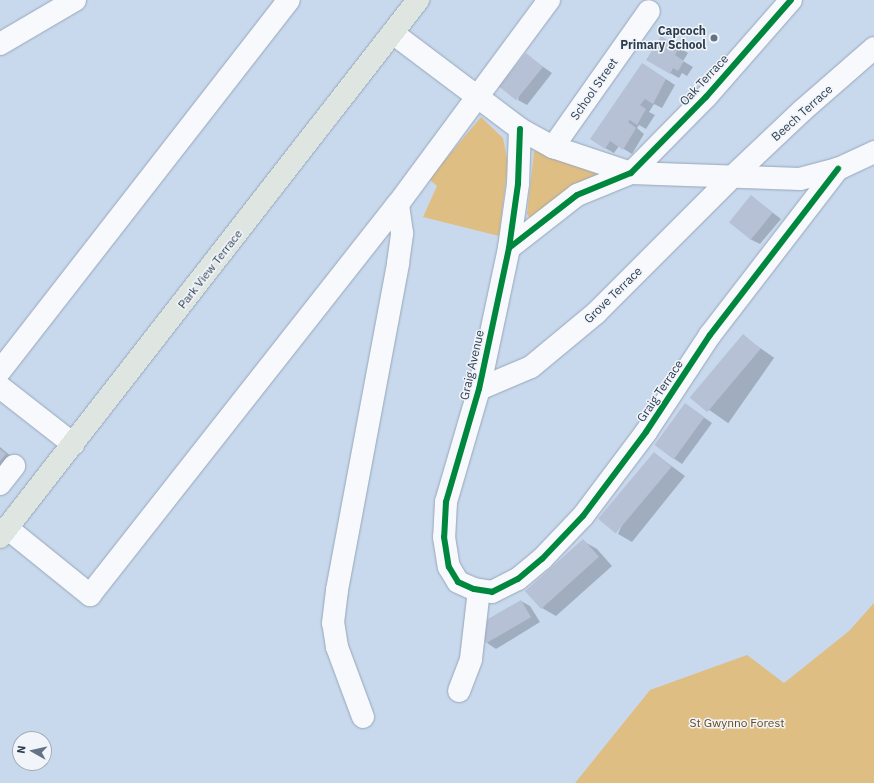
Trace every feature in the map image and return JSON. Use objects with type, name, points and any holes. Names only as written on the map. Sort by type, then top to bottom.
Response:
[{"type":"main road","name":"Park View Terrace","points":[[4,532],[394,34],[418,0]]},
{"type":"street","points":[[0,44],[75,0]]},
{"type":"street","points":[[0,371],[168,152],[289,0]]},
{"type":"street","points":[[4,532],[90,595],[398,204],[549,0]]},
{"type":"street","name":"Oak Terrace","points":[[631,173],[706,97],[791,0]]},
{"type":"street","name":"School Street","points":[[553,147],[649,11]]},
{"type":"street","points":[[394,34],[520,129],[553,147],[631,173],[731,178],[800,179],[838,169],[874,152]]},
{"type":"street","name":"Beech Terrace","points":[[731,178],[803,110],[874,48]]},
{"type":"street","name":"Graig Avenue","points":[[477,590],[458,582],[449,567],[444,537],[446,502],[479,389],[509,248],[518,184],[520,129]]},
{"type":"street","name":"Graig Terrace","points":[[477,590],[492,592],[518,579],[542,559],[583,516],[646,432],[710,335],[838,169]]},
{"type":"street","points":[[509,248],[577,195],[631,173]]},
{"type":"street","name":"Grove Terrace","points":[[479,389],[531,367],[584,323],[731,178]]},
{"type":"street","points":[[363,717],[337,647],[333,623],[337,590],[398,263],[402,233],[398,204]]},
{"type":"street","points":[[0,387],[73,444]]},
{"type":"street","points":[[0,484],[14,466]]},
{"type":"street","points":[[459,690],[471,659],[477,590]]},
{"type":"green space","points":[[481,117],[503,138],[508,163],[499,236],[423,217],[437,186],[429,179]]},
{"type":"green space","points":[[537,149],[596,171],[595,178],[530,218],[527,214],[534,152]]},
{"type":"green space","name":"St Gwynno Forest","points":[[874,603],[874,783],[575,783],[650,690],[747,655],[784,683],[849,631]]},
{"type":"building","points":[[661,36],[679,47],[675,55],[684,61],[678,71],[673,68],[670,74],[646,60]]},
{"type":"building","points":[[526,53],[543,67],[516,100],[499,86]]},
{"type":"building","points":[[642,63],[666,79],[653,104],[645,99],[640,105],[646,109],[637,125],[630,120],[628,122],[636,128],[623,150],[610,141],[605,149],[590,139]]},
{"type":"building","points":[[751,195],[773,213],[751,240],[729,222]]},
{"type":"building","points":[[743,334],[761,349],[707,412],[690,398]]},
{"type":"building","points":[[685,403],[704,417],[674,459],[654,445]]},
{"type":"building","points":[[0,449],[6,454],[0,461]]},
{"type":"building","points":[[654,452],[672,467],[616,533],[598,519]]},
{"type":"building","points":[[583,539],[599,557],[541,609],[525,591]]},
{"type":"building","points":[[521,600],[531,617],[486,643],[476,626]]},
{"type":"cycle path","points":[[509,248],[577,195],[631,173],[706,97],[791,0]]},
{"type":"cycle path","points":[[520,129],[518,184],[509,248],[479,389],[446,502],[444,537],[449,567],[458,582],[474,589],[492,592],[518,579],[542,559],[583,516],[646,432],[710,335],[838,169]]},
{"type":"place","name":"Capcoch Primary School","points":[[714,38]]}]
